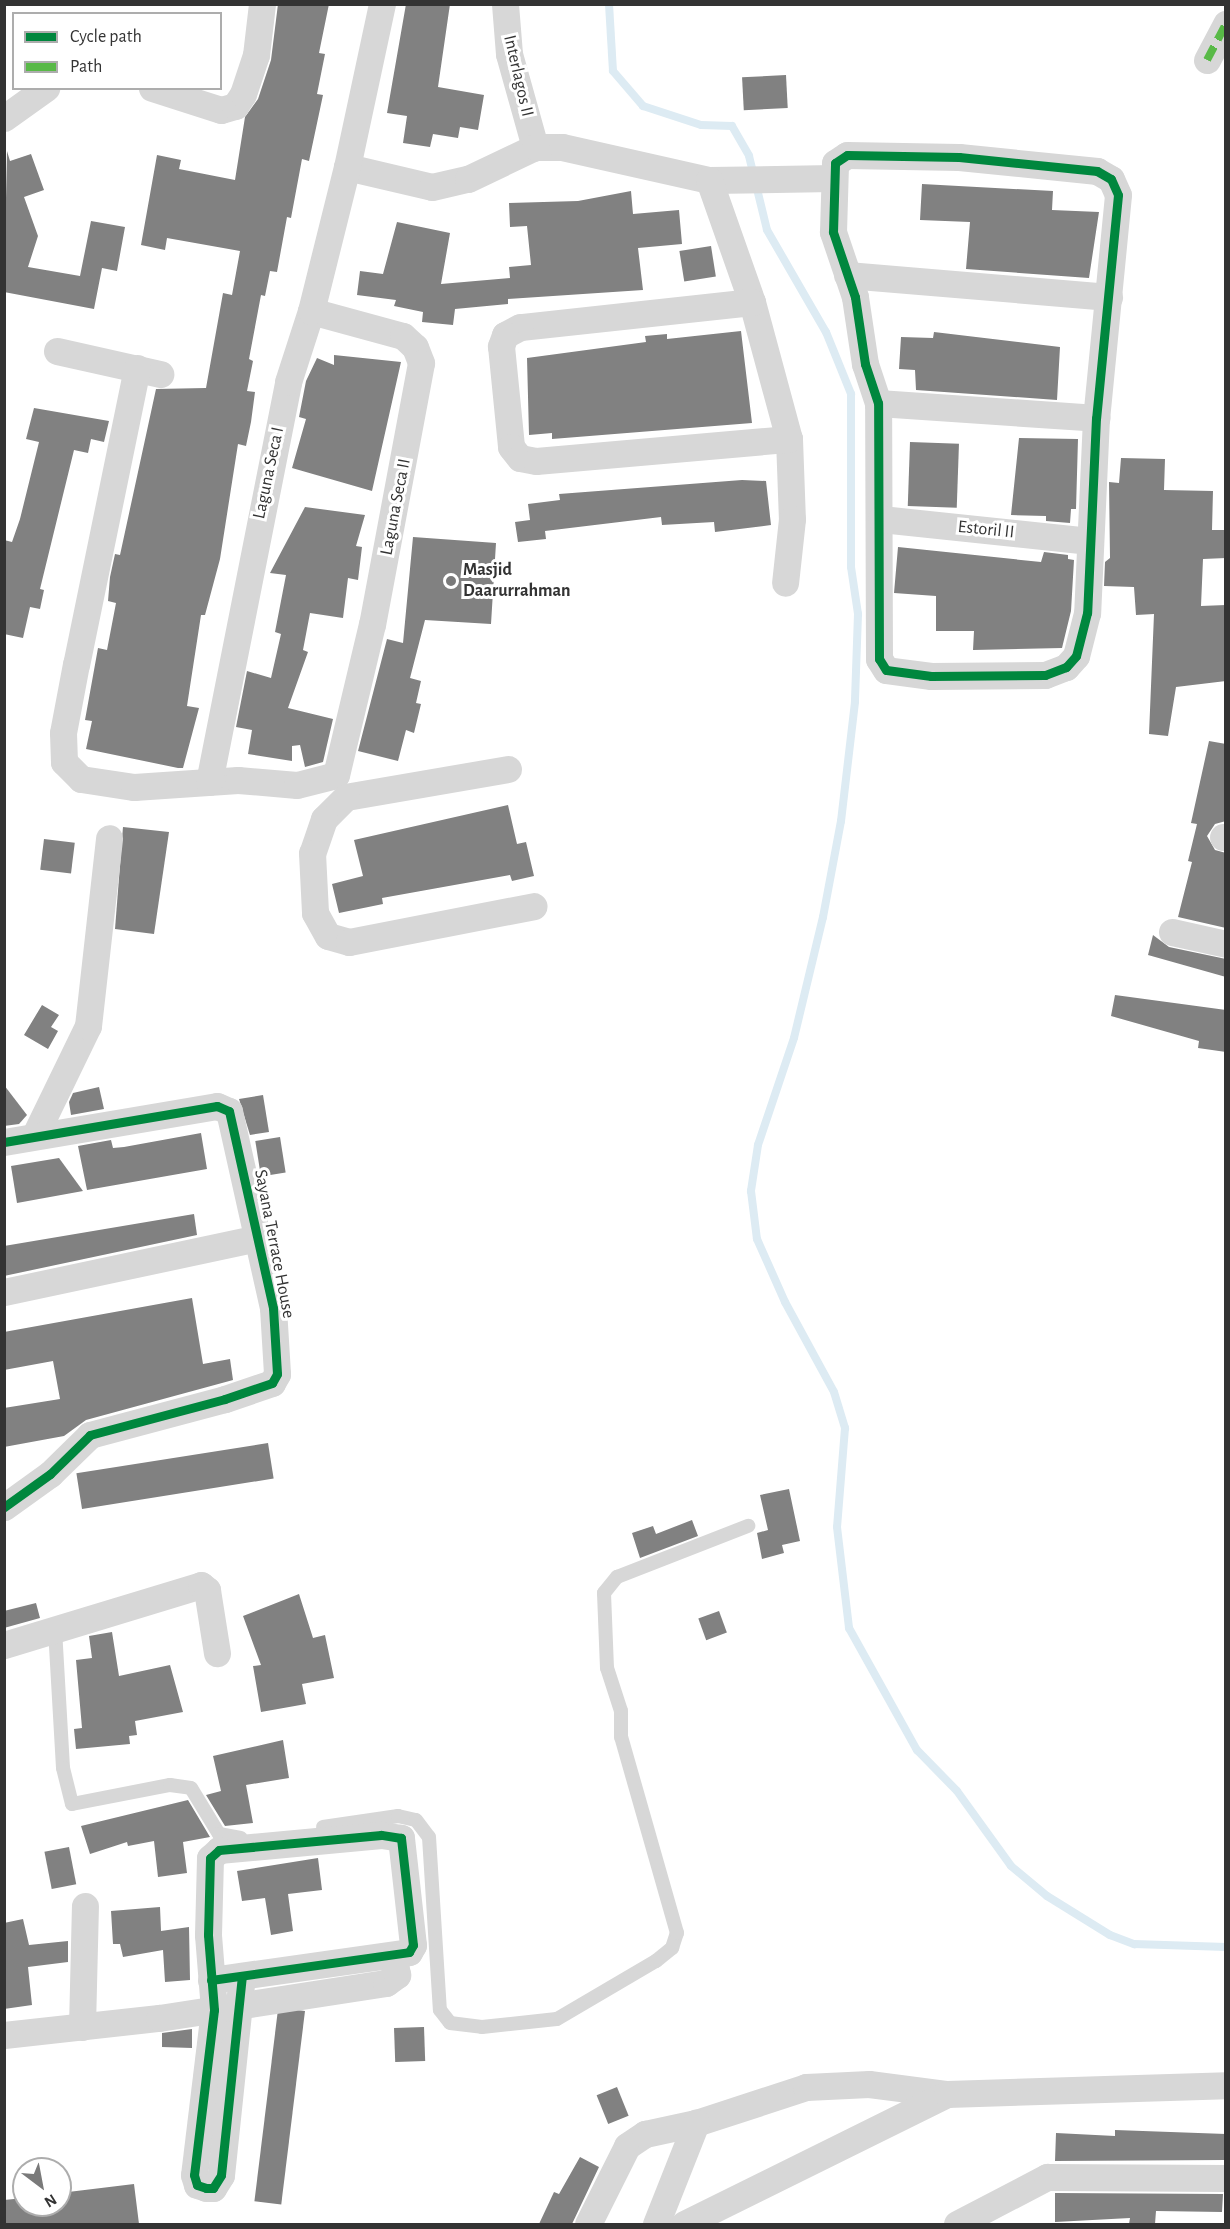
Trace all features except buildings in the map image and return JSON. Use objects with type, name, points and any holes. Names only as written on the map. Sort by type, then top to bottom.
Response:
[{"type":"street","points":[[158,90],[221,110],[235,106],[256,55],[262,4]]},
{"type":"street","name":"Laguna Seca I","points":[[208,782],[288,382],[311,311],[347,167],[382,4]]},
{"type":"street","name":"Interlagos II","points":[[504,4],[509,54],[535,147]]},
{"type":"street","points":[[1208,60],[1226,24]]},
{"type":"street","points":[[4,118],[43,90]]},
{"type":"street","points":[[347,167],[408,185],[452,185],[535,147],[562,147],[722,181],[832,178]]},
{"type":"street","points":[[847,155],[959,157],[1097,171],[1111,179],[1118,195],[1096,418],[1088,613],[1076,656],[1066,667],[1045,675],[931,676],[886,670],[879,659],[881,519],[878,403],[847,275],[833,232],[832,178],[835,163],[847,155]]},
{"type":"street","points":[[722,181],[789,439],[792,519],[785,583]]},
{"type":"street","points":[[847,275],[1109,297]]},
{"type":"street","points":[[752,302],[520,327],[505,335],[501,346],[511,447],[520,458],[536,460],[789,439]]},
{"type":"street","name":"Laguna Seca II","points":[[311,311],[403,336],[415,347],[421,363],[341,786]]},
{"type":"street","points":[[57,351],[149,371],[62,752],[64,762],[81,779],[134,787],[208,782],[341,786],[508,769]]},
{"type":"street","points":[[878,403],[1096,418]]},
{"type":"street","name":"Estoril II","points":[[881,519],[1090,541]]},
{"type":"street","points":[[341,786],[324,819],[312,853],[315,913],[328,936],[349,942],[534,906]]},
{"type":"street","points":[[36,1133],[88,1026],[109,838]]},
{"type":"street","points":[[1172,932],[1226,944]]},
{"type":"street","name":"Sayana Terrace House","points":[[4,1142],[36,1133],[217,1106],[229,1111],[273,1308],[277,1374],[272,1383],[90,1435],[50,1474],[4,1507]]},
{"type":"street","name":"Sayana Terrace House","points":[[4,1292],[258,1238]]},
{"type":"street","points":[[4,1645],[201,1585],[207,1590],[217,1653]]},
{"type":"street","points":[[211,1980],[242,1976],[394,1957],[409,1952],[413,1945],[401,1838],[381,1835],[219,1850],[208,1864],[211,1980],[214,2010],[194,2175],[197,2185],[206,2188],[213,2188],[221,2175],[242,2006],[242,1976]]},
{"type":"street","points":[[82,2027],[85,1906]]},
{"type":"street","points":[[4,2035],[214,2010],[386,1983],[397,1975],[394,1957]]},
{"type":"street","points":[[588,2224],[627,2146],[645,2134],[696,2123],[806,2088],[868,2084],[947,2094],[1226,2085]]},
{"type":"street","points":[[684,2224],[947,2094]]},
{"type":"street","points":[[656,2224],[696,2123]]},
{"type":"street","points":[[960,2224],[1047,2177],[1226,2178]]},
{"type":"lane","points":[[55,1629],[63,1768],[72,1804],[171,1785],[191,1788],[219,1834],[232,1839],[398,1816],[416,1820],[429,1837],[434,1876],[440,2010],[450,2023],[482,2027],[556,2019],[656,1961],[672,1948],[677,1933],[621,1737],[621,1711],[605,1646],[604,1593],[617,1577],[748,1526]]},
{"type":"waterway","points":[[609,4],[613,71],[643,106],[701,125],[732,126],[749,156],[767,230],[826,332],[851,394],[851,567],[858,614],[855,702],[841,821],[823,917],[794,1038],[758,1145],[751,1191],[757,1239],[785,1302],[834,1392],[845,1428],[837,1527],[849,1628],[917,1750],[957,1791],[1011,1866],[1047,1896],[1110,1935],[1134,1944],[1226,1947]]},
{"type":"marked path","points":[[1207,60],[1226,24]]},
{"type":"cycle path","points":[[847,155],[959,157],[1097,171],[1111,179],[1118,195],[1096,418],[1087,613],[1076,656],[1066,667],[1045,675],[931,676],[886,670],[879,659],[878,403],[865,364],[855,297],[833,232],[835,163],[847,155]]},
{"type":"cycle path","points":[[4,1142],[217,1106],[229,1111],[273,1308],[277,1374],[272,1383],[225,1399],[90,1435],[50,1474],[4,1507]]},
{"type":"cycle path","points":[[211,1980],[409,1952],[413,1945],[401,1838],[381,1835],[219,1850],[210,1858],[208,1935],[214,2010],[194,2175],[197,2185],[206,2188],[213,2188],[221,2175],[242,1976]]},
{"type":"place","name":"Masjid Daarurrahman","points":[[451,581]]}]
